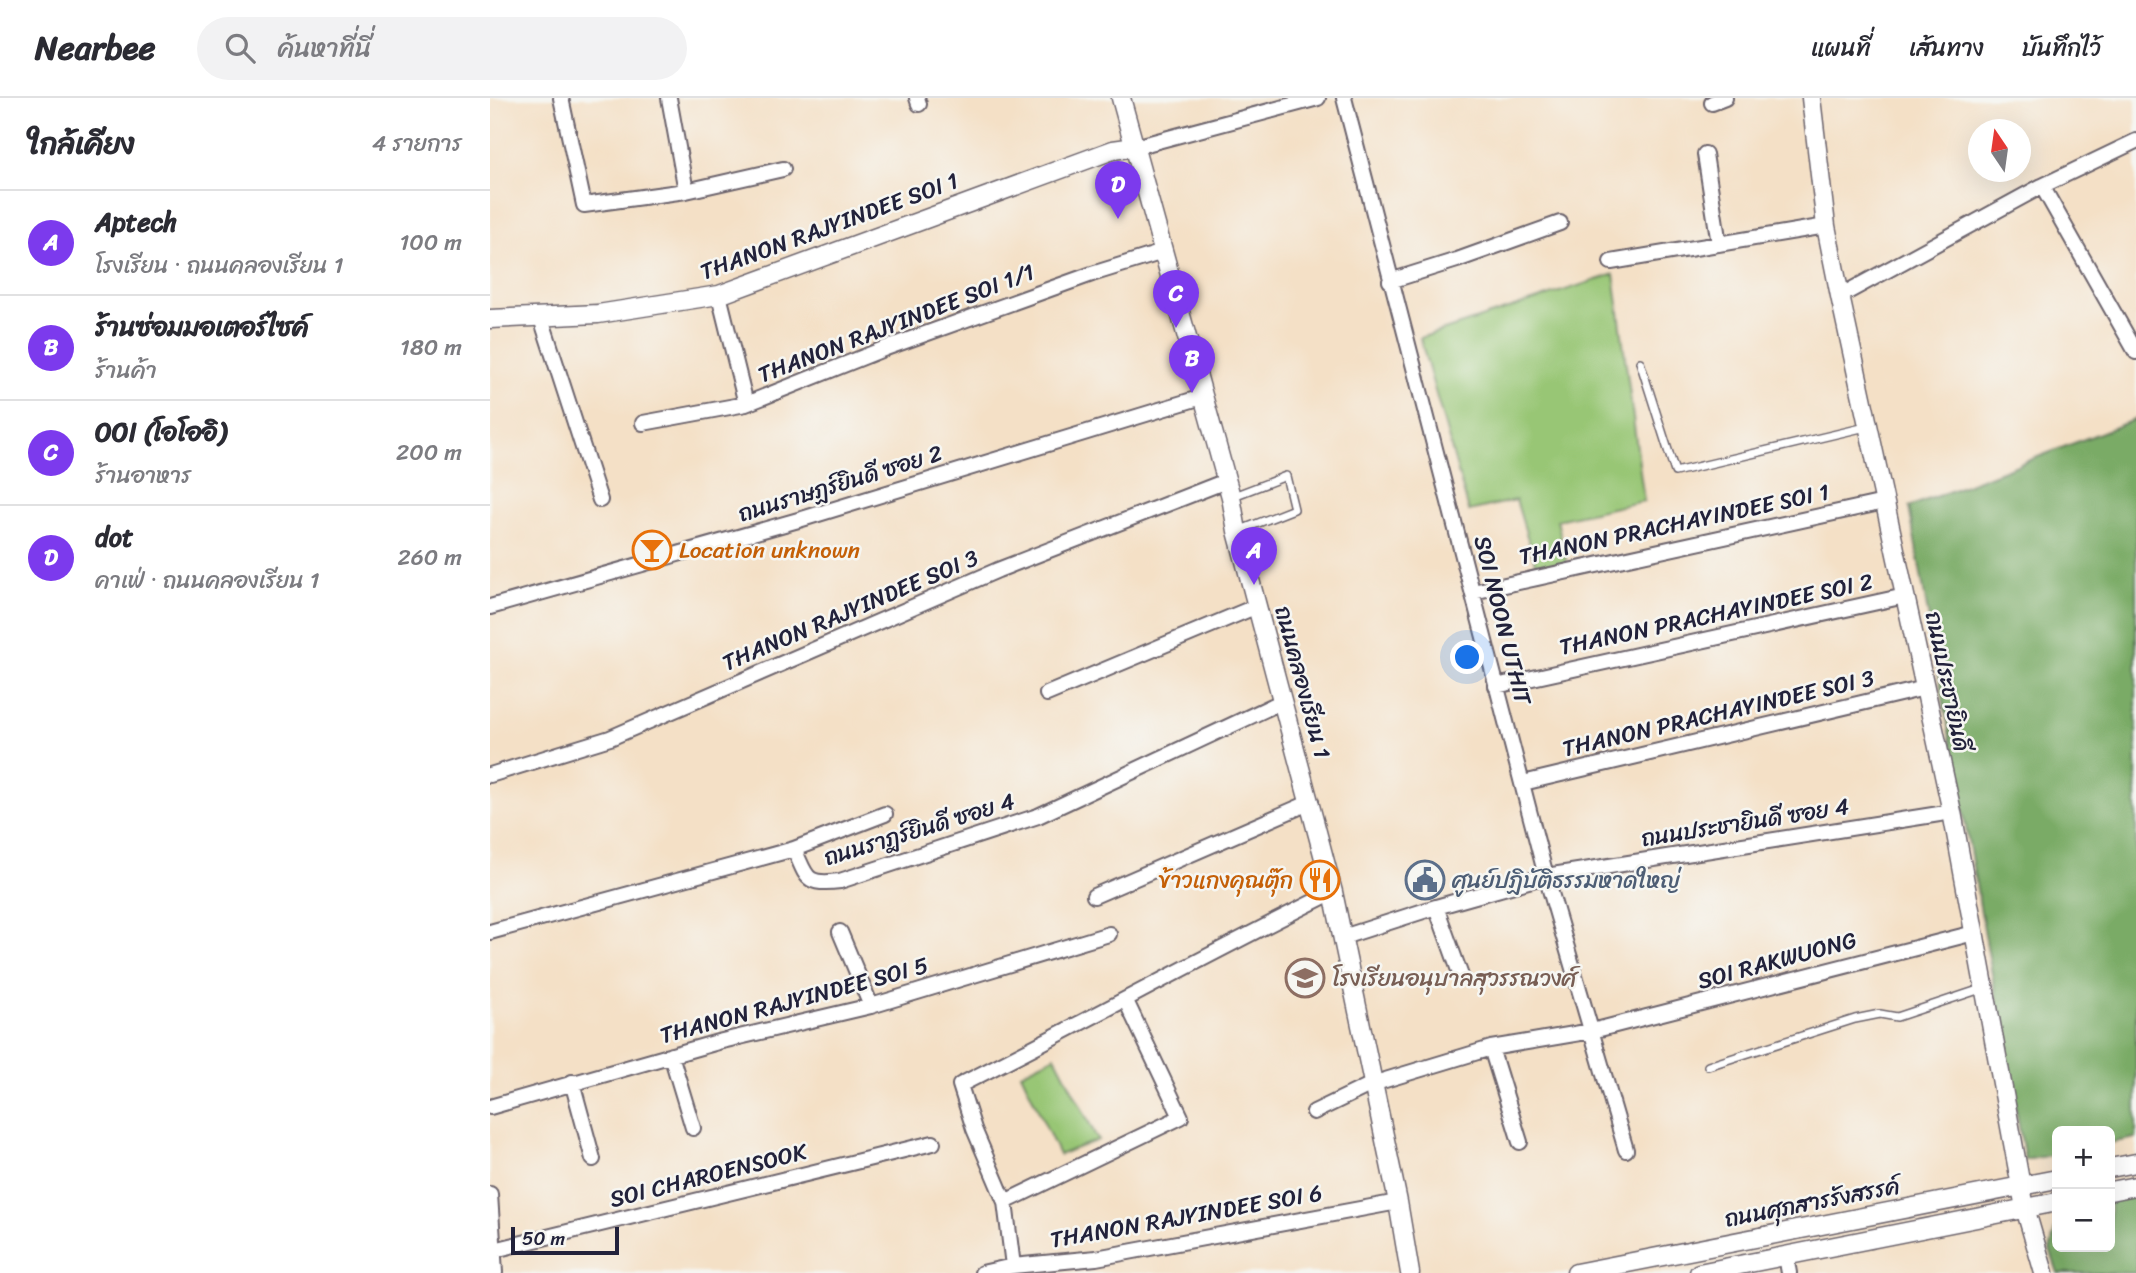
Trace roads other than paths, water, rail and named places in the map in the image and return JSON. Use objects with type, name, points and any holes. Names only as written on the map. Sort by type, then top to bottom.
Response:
[{"type":"street","points":[[561,98],[584,205],[686,191],[783,169]]},
{"type":"street","points":[[668,98],[686,191]]},
{"type":"street","name":"ถนนคลองเรียน 1","points":[[1121,98],[1311,802],[1343,937],[1398,1202],[1410,1273]]},
{"type":"street","points":[[1135,147],[1318,98]]},
{"type":"street","name":"SOI NOON UTHIT","points":[[1344,98],[1546,876],[1626,1150]]},
{"type":"street","name":"ถนนประชายินดี","points":[[1811,98],[1826,226],[1952,812],[2025,1208],[2045,1273]]},
{"type":"street","points":[[1840,296],[2042,186],[2136,141]]},
{"type":"street","name":"THANON RAJYINDEE SOI 1","points":[[490,319],[598,314],[719,295],[1100,154],[1135,147]]},
{"type":"street","points":[[1705,155],[1719,244]]},
{"type":"street","points":[[2042,186],[2136,352]]},
{"type":"street","points":[[1390,281],[1560,223]]},
{"type":"street","points":[[1611,261],[1826,226]]},
{"type":"street","name":"THANON RAJYINDEE SOI 1/1","points":[[643,423],[746,404],[886,348],[1092,274],[1163,252]]},
{"type":"street","points":[[719,295],[746,404]]},
{"type":"street","points":[[541,318],[600,500]]},
{"type":"street","name":"ถนนราษฏร์ยินดี ซอย 2","points":[[490,607],[802,519],[1202,397]]},
{"type":"street","name":"THANON RAJYINDEE SOI 3","points":[[490,775],[610,738],[998,570],[1228,489]]},
{"type":"street","name":"THANON PRACHAYINDEE SOI 1","points":[[1473,592],[1884,502]]},
{"type":"street","name":"THANON PRACHAYINDEE SOI 2","points":[[1496,686],[1905,596]]},
{"type":"street","points":[[1047,694],[1257,606]]},
{"type":"street","name":"THANON PRACHAYINDEE SOI 3","points":[[1523,783],[1924,688]]},
{"type":"street","name":"ถนนราฎร์ยินดี ซอย 4","points":[[490,932],[793,849],[800,868],[813,881],[824,884],[840,881],[1038,816],[1283,701]]},
{"type":"street","points":[[1094,896],[1311,802]]},
{"type":"street","name":"ถนนประชายินดี ซอย 4","points":[[1343,937],[1546,876],[1952,812]]},
{"type":"street","points":[[793,849],[885,814]]},
{"type":"street","points":[[1013,1266],[1005,1202],[974,1129],[960,1085],[1333,892]]},
{"type":"street","points":[[1436,907],[1461,976]]},
{"type":"street","points":[[840,932],[871,1006]]},
{"type":"street","name":"SOI RAKWUONG","points":[[1314,1112],[1372,1084],[1490,1048],[1592,1031],[1974,933]]},
{"type":"street","name":"THANON RAJYINDEE SOI 5","points":[[490,1107],[671,1055],[871,1006],[1109,934]]},
{"type":"street","points":[[1005,1202],[1181,1117],[1126,1001]]},
{"type":"street","points":[[1490,1048],[1520,1142]]},
{"type":"street","points":[[671,1055],[693,1128]]},
{"type":"street","points":[[572,1083],[593,1158]]},
{"type":"street","name":"SOI CHAROENSOOK","points":[[492,1251],[933,1143]]},
{"type":"street","points":[[2115,1167],[2136,1163]]},
{"type":"street","name":"ถนนศุภสารรังสรรค์","points":[[1576,1273],[2052,1179]]},
{"type":"street","points":[[2115,1190],[2136,1186]]},
{"type":"street","points":[[490,1194],[495,1273]]},
{"type":"street","name":"THANON RAJYINDEE SOI 6","points":[[982,1273],[1013,1266],[1096,1258],[1398,1202]]},
{"type":"street","name":"ถนนศุภสารรังสรรค์","points":[[1699,1273],[1788,1264],[2052,1203]]},
{"type":"lane","points":[[1640,362],[1675,472],[1868,426]]},
{"type":"lane","points":[[1228,489],[1286,476],[1294,509],[1237,531]]},
{"type":"lane","points":[[1708,1066],[1855,1019],[1880,1014],[1897,1017],[1983,988]]},
{"type":"place","name":"dot","points":[[1118,219]]},
{"type":"place","name":"OOI (โอโออิ)","points":[[1176,328]]},
{"type":"place","name":"ร้านซ่อมมอเตอร์ไซค์","points":[[1192,393]]},
{"type":"place","name":"Location unknown","points":[[652,550]]},
{"type":"place","name":"Aptech","points":[[1254,585]]},
{"type":"place","name":"ข้าวแกงคุณตุ๊ก","points":[[1320,880]]},
{"type":"place","name":"ศูนย์ปฏิบัติธรรมหาดใหญ่","points":[[1425,880]]},
{"type":"place","name":"โรงเรียนอนุบาลสุวรรณวงศ์","points":[[1305,978]]}]
